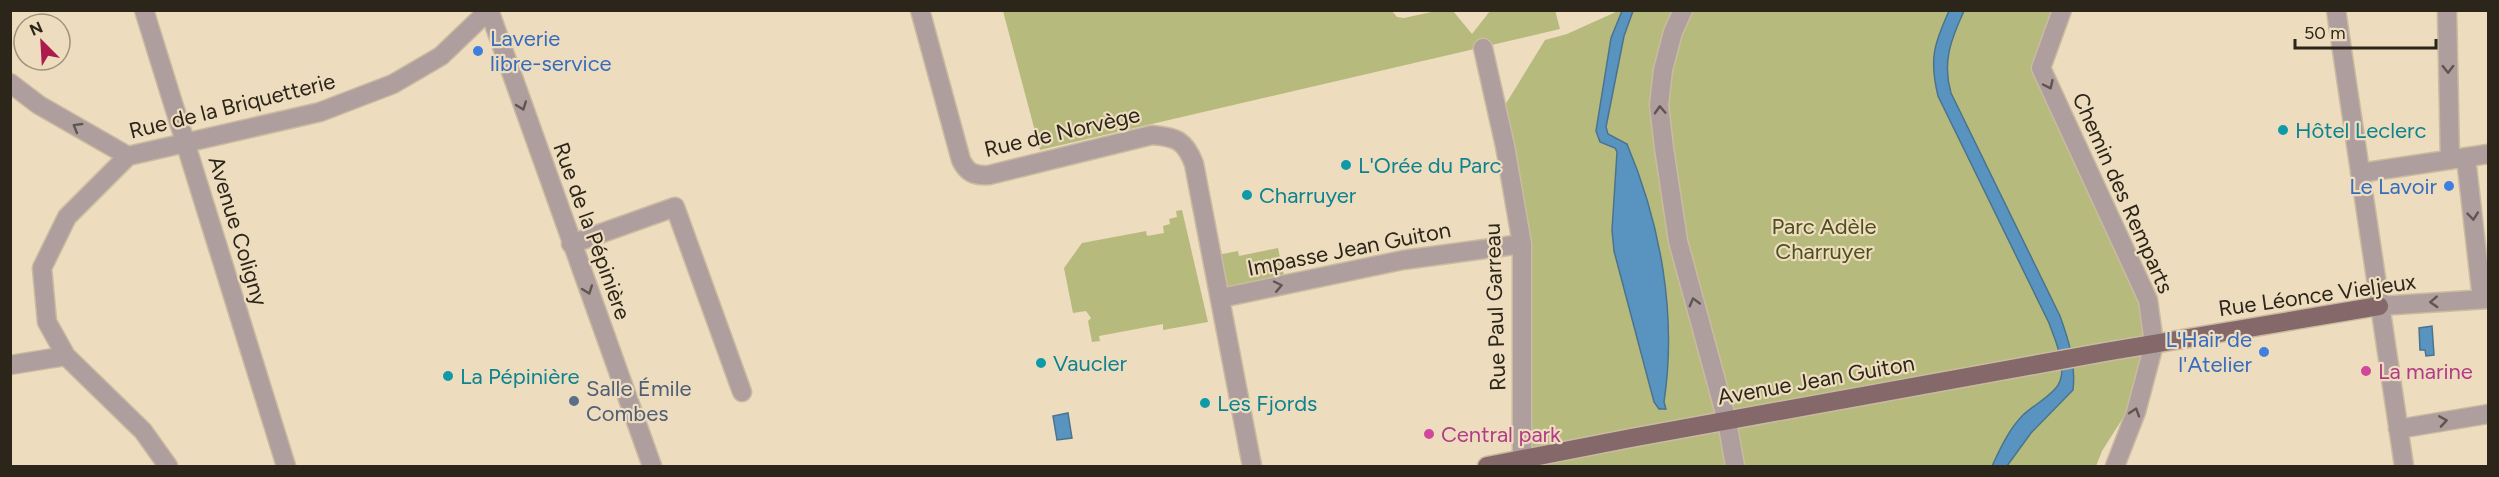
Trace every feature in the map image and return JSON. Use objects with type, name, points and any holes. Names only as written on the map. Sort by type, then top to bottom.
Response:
[{"type":"main road","name":"Rue Léonce Vieljeux","points":[[2154,344],[2379,306]]},
{"type":"main road","name":"Avenue Jean Guiton","points":[[1486,466],[2154,344]]},
{"type":"street","name":"Avenue Coligny","points":[[144,10],[286,466]]},
{"type":"street","name":"Rue de Norvège","points":[[920,10],[961,160],[966,170],[973,174],[989,175],[1152,135],[1173,138],[1182,142],[1194,164],[1252,466]]},
{"type":"street","points":[[1683,10],[1673,32],[1663,70],[1659,105],[1678,241],[1726,421],[1735,466]]},
{"type":"street","name":"Chemin des Remparts","points":[[2062,10],[2041,68],[2148,300],[2154,344],[2136,412],[2115,466]]},
{"type":"street","points":[[2336,10],[2404,466]]},
{"type":"street","points":[[2446,10],[2458,159],[2485,299]]},
{"type":"street","name":"Rue de la Briquetterie","points":[[168,466],[143,431],[66,356],[47,321],[42,268],[67,217],[128,156],[320,112],[393,84],[441,56],[489,11]]},
{"type":"street","name":"Rue de la Pépinière","points":[[489,11],[652,466]]},
{"type":"street","name":"Rue Paul Garreau","points":[[1483,48],[1505,146],[1522,244],[1522,459]]},
{"type":"street","points":[[10,83],[39,105],[128,156]]},
{"type":"street","points":[[2360,173],[2488,154]]},
{"type":"street","points":[[572,244],[675,207],[742,392]]},
{"type":"street","name":"Impasse Jean Guiton","points":[[1221,298],[1403,260],[1522,244]]},
{"type":"street","name":"Rue Léonce Vieljeux","points":[[2379,306],[2485,299]]},
{"type":"street","points":[[10,365],[66,356]]},
{"type":"street","points":[[2398,429],[2488,414]]},
{"type":"green space","points":[[1391,10],[1397,17],[1404,18],[1436,11],[1453,11],[1472,34],[1490,11],[1555,10],[1560,29],[1040,150],[1003,11]]},
{"type":"green space","name":"Parc Adèle Charruyer","points":[[1618,11],[2053,11],[2032,69],[2140,303],[2145,343],[2128,410],[2102,451],[2096,466],[1519,466],[1529,450],[1502,110],[1545,40],[1567,34]]},
{"type":"green space","points":[[1182,210],[1208,322],[1163,330],[1163,324],[1099,336],[1100,341],[1092,342],[1088,321],[1091,318],[1086,311],[1073,313],[1064,268],[1082,243],[1146,231],[1147,236],[1164,233],[1163,226],[1170,224],[1169,219],[1177,217],[1176,211]]},
{"type":"green space","points":[[1278,248],[1286,285],[1221,298],[1212,256],[1238,251],[1239,256]]},
{"type":"water","points":[[1622,11],[1633,11],[1624,36],[1606,127],[1608,134],[1627,144],[1649,206],[1657,238],[1667,303],[1668,369],[1664,402],[1666,409],[1659,409],[1654,402],[1614,251],[1612,230],[1617,152],[1615,148],[1600,142],[1596,131],[1611,38]]},
{"type":"water","points":[[1949,11],[1964,11],[1949,51],[1947,71],[1951,93],[2060,316],[2073,362],[2073,390],[2031,433],[2007,466],[1992,466],[2013,426],[2023,415],[2048,396],[2060,382],[2062,366],[2049,323],[1938,96],[1934,72],[1934,52]]},
{"type":"water","points":[[2432,326],[2434,355],[2426,356],[2425,350],[2420,350],[2419,328]]},
{"type":"water","points":[[1068,413],[1072,438],[1057,440],[1053,416]]},
{"type":"place","name":"Laverie libre-service","points":[[478,51]]},
{"type":"place","name":"Hôtel Leclerc","points":[[2283,130]]},
{"type":"place","name":"L'Orée du Parc","points":[[1346,165]]},
{"type":"place","name":"Le Lavoir","points":[[2449,186]]},
{"type":"place","name":"Charruyer","points":[[1247,195]]},
{"type":"place","name":"L'Hair de l'Atelier","points":[[2264,352]]},
{"type":"place","name":"Vaucler","points":[[1041,363]]},
{"type":"place","name":"La marine","points":[[2366,371]]},
{"type":"place","name":"La Pépinière","points":[[448,376]]},
{"type":"place","name":"Salle Émile Combes","points":[[574,401]]},
{"type":"place","name":"Les Fjords","points":[[1205,403]]},
{"type":"place","name":"Central park","points":[[1429,434]]}]
